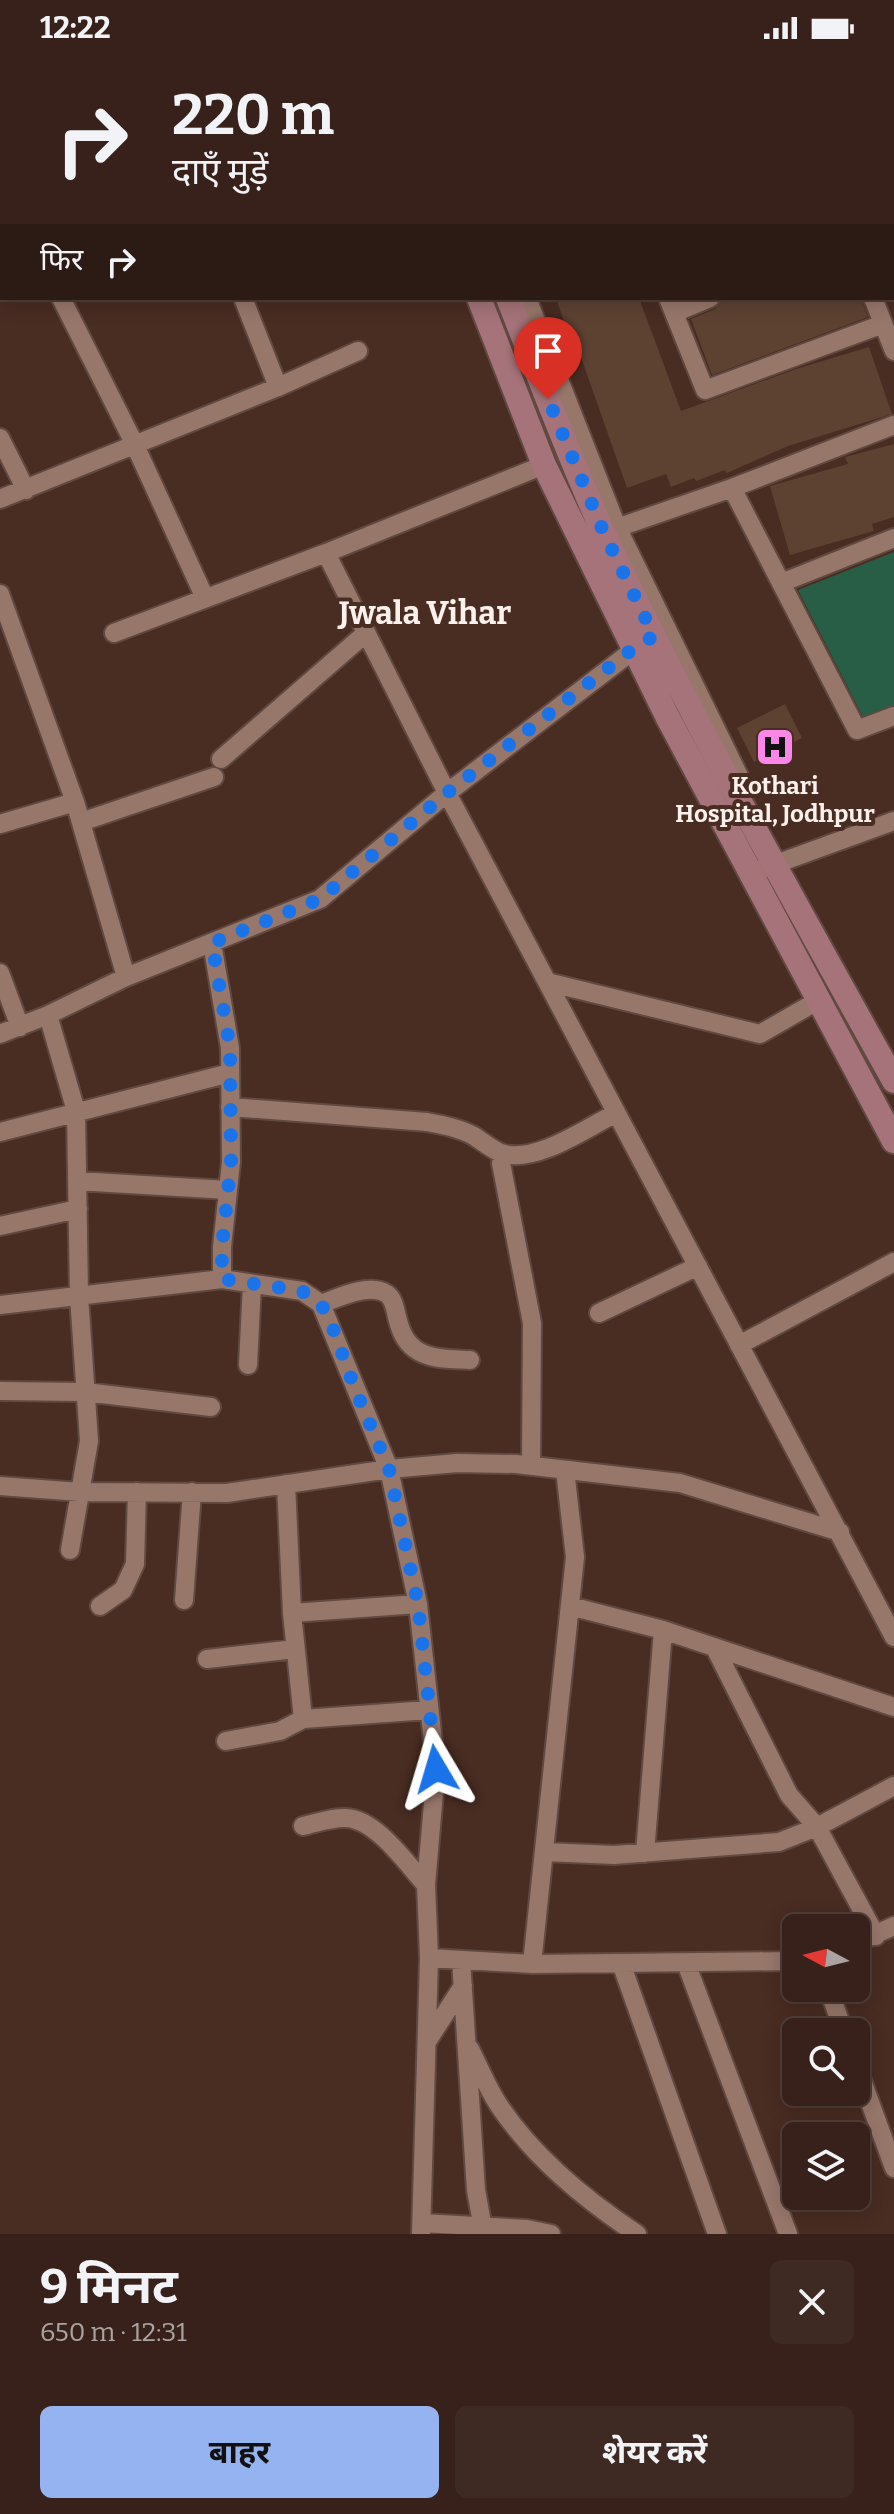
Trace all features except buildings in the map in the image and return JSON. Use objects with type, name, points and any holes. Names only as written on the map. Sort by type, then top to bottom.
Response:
[{"type":"main road","points":[[480,300],[544,465],[644,642]]},
{"type":"main road","points":[[509,300],[611,530],[668,718],[768,866],[894,1081]]},
{"type":"main road","points":[[768,866],[819,1000],[894,1141]]},
{"type":"street","points":[[62,300],[134,443],[205,598]]},
{"type":"street","points":[[244,300],[278,387]]},
{"type":"street","points":[[528,300],[611,530],[768,866],[888,823],[894,841]]},
{"type":"street","points":[[699,300],[671,305],[705,390],[883,324]]},
{"type":"street","points":[[874,300],[894,351]]},
{"type":"street","points":[[0,499],[278,387],[358,351]]},
{"type":"street","points":[[611,530],[732,488],[894,425]]},
{"type":"street","points":[[0,438],[26,490]]},
{"type":"street","points":[[114,633],[326,553],[544,465]]},
{"type":"street","points":[[732,488],[857,730],[894,716]]},
{"type":"street","points":[[781,583],[894,538]]},
{"type":"street","points":[[326,553],[447,793],[894,1637]]},
{"type":"street","points":[[0,596],[75,802],[126,977]]},
{"type":"street","points":[[221,759],[366,633]]},
{"type":"street","points":[[0,1034],[48,1015],[126,977],[327,894],[447,793],[644,642]]},
{"type":"street","points":[[81,822],[214,777]]},
{"type":"street","points":[[0,824],[75,802]]},
{"type":"street","points":[[212,943],[230,1048],[231,1162],[222,1247],[222,1279]]},
{"type":"street","points":[[0,973],[20,1027]]},
{"type":"street","points":[[547,982],[760,1034],[819,1000]]},
{"type":"street","points":[[48,1015],[76,1111],[79,1296],[89,1441],[70,1550]]},
{"type":"street","points":[[0,1132],[230,1073]]},
{"type":"street","points":[[230,1107],[427,1122],[453,1127],[497,1151],[507,1160],[532,1323],[531,1466]]},
{"type":"street","points":[[507,1160],[533,1154],[616,1113]]},
{"type":"street","points":[[77,1181],[228,1190]]},
{"type":"street","points":[[0,1226],[78,1209]]},
{"type":"street","points":[[739,1345],[894,1262]]},
{"type":"street","points":[[599,1313],[698,1266]]},
{"type":"street","points":[[0,1305],[222,1279],[302,1291],[321,1304],[389,1469],[418,1604],[436,1769],[426,1885],[428,2040],[421,2228],[527,2229],[551,2234]]},
{"type":"street","points":[[248,1365],[252,1284]]},
{"type":"street","points":[[321,1304],[346,1295],[378,1291],[389,1295],[401,1331],[416,1350],[437,1357],[470,1360]]},
{"type":"street","points":[[0,1391],[85,1392],[211,1407]]},
{"type":"street","points":[[0,1486],[80,1492],[227,1493],[389,1469],[457,1463],[531,1466],[680,1483],[840,1532]]},
{"type":"street","points":[[532,1964],[575,1557],[565,1470]]},
{"type":"street","points":[[286,1484],[292,1613],[303,1719]]},
{"type":"street","points":[[100,1606],[123,1590],[135,1564],[137,1492]]},
{"type":"street","points":[[184,1600],[192,1492]]},
{"type":"street","points":[[292,1613],[418,1604]]},
{"type":"street","points":[[570,1606],[663,1630],[894,1707]]},
{"type":"street","points":[[645,1853],[663,1630]]},
{"type":"street","points":[[207,1659],[295,1649]]},
{"type":"street","points":[[716,1650],[789,1795],[817,1827],[876,1936]]},
{"type":"street","points":[[226,1741],[280,1731],[303,1719],[428,1710]]},
{"type":"street","points":[[545,1852],[614,1855],[779,1842],[817,1827],[894,1786]]},
{"type":"street","points":[[303,1826],[343,1818],[358,1820],[370,1826],[426,1885]]},
{"type":"street","points":[[870,1938],[894,1926]]},
{"type":"street","points":[[429,1958],[532,1964],[782,1961]]},
{"type":"street","points":[[461,1960],[476,2190],[483,2230]]},
{"type":"street","points":[[621,1963],[717,2234]]},
{"type":"street","points":[[686,1963],[788,2234]]},
{"type":"street","points":[[428,2040],[463,1986]]},
{"type":"street","points":[[465,2040],[496,2102],[521,2135],[566,2181],[637,2234]]},
{"type":"street","points":[[870,2102],[894,2168]]},
{"type":"green space","points":[[894,552],[894,705],[863,717],[798,590]]},
{"type":"place","name":"Kothari Hospital, Jodhpur","points":[[775,747]]},
{"type":"district","name":"Jwala Vihar","points":[[425,613]]},
{"type":"route","points":[[436,1769],[418,1604],[389,1469],[331,1323],[321,1304],[302,1291],[222,1279],[222,1247],[231,1162],[230,1048],[212,943],[320,899],[447,793],[634,648],[654,636],[604,533],[548,399]]}]
